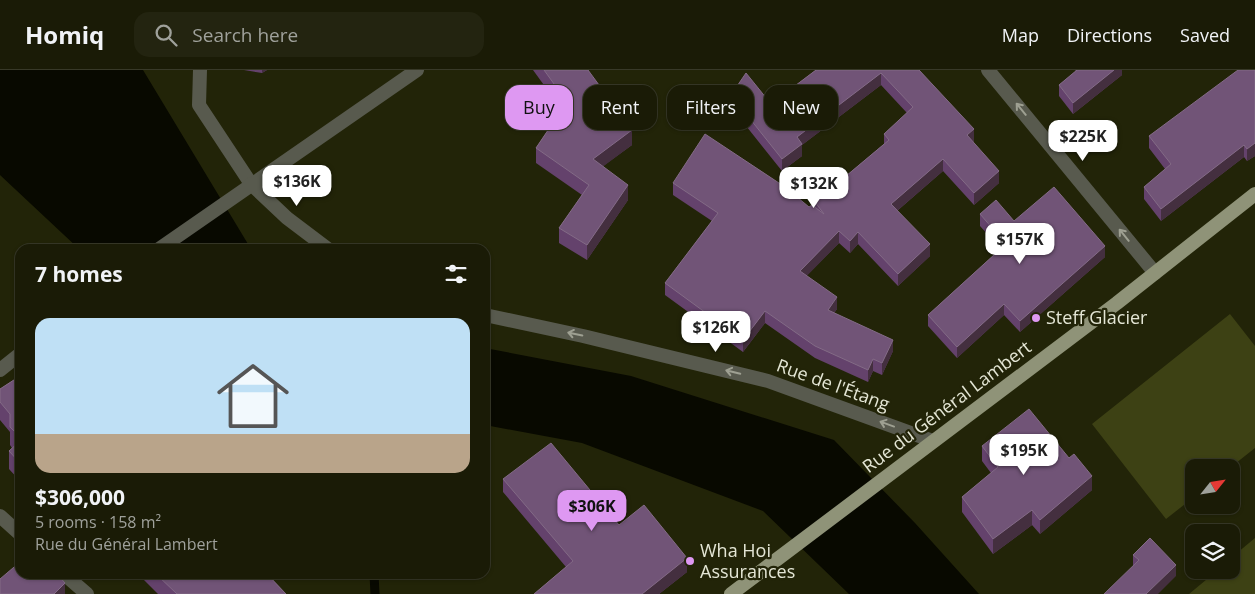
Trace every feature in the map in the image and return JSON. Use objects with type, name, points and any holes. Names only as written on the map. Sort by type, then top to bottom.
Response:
[{"type":"main road","name":"Rue du Général Lambert","points":[[731,594],[1255,194]]},
{"type":"street","points":[[200,70],[199,105],[251,184],[287,218],[321,244]]},
{"type":"street","points":[[166,244],[417,70]]},
{"type":"street","points":[[988,70],[1155,272]]},
{"type":"street","name":"Rue de l'Étang","points":[[490,316],[583,336],[768,381],[933,440]]},
{"type":"street","points":[[0,370],[15,358]]},
{"type":"street","points":[[0,516],[15,530]]},
{"type":"street","points":[[70,579],[87,594]]},
{"type":"green space","points":[[1230,314],[1255,346],[1255,448],[1240,460],[1185,459],[1185,504],[1166,519],[1092,424]]},
{"type":"green space","points":[[1255,538],[1255,594],[1189,594],[1207,579],[1240,579],[1240,550]]},
{"type":"shaded area","points":[[0,70],[143,70],[248,244],[74,244],[0,175]]},
{"type":"shaded area","points":[[490,349],[631,376],[834,440],[915,523],[979,594],[849,594],[763,511],[582,443],[490,426]]},
{"type":"building","points":[[544,70],[588,70],[599,85],[583,85],[583,130],[632,130],[593,159],[628,185],[587,245],[559,228],[589,185],[536,148],[548,130],[573,130],[573,85],[555,85]]},
{"type":"building","points":[[816,70],[919,70],[974,129],[967,135],[999,171],[974,193],[943,159],[891,204],[930,244],[898,274],[858,232],[850,241],[839,231],[800,271],[837,297],[828,310],[893,340],[882,363],[873,359],[868,370],[815,346],[765,311],[743,340],[665,283],[718,213],[673,183],[705,134],[785,187],[809,207],[812,205],[824,214],[815,202],[889,140],[884,134],[913,107],[881,73],[838,106],[838,85],[796,85]]},
{"type":"building","points":[[1077,70],[1114,70],[1073,103],[1059,85]]},
{"type":"building","points":[[1238,70],[1255,70],[1255,143],[1247,149],[1244,145],[1161,209],[1144,187],[1171,164],[1149,136]]},
{"type":"building","points":[[746,73],[764,95],[764,130],[806,130],[797,137],[802,144],[782,159],[754,124],[754,85],[738,85]]},
{"type":"building","points":[[1054,187],[1105,246],[1020,321],[1004,304],[957,347],[928,315],[1006,244],[980,214],[996,200],[1014,221]]},
{"type":"building","points":[[15,379],[15,432],[10,427],[10,414],[0,402],[0,389]]},
{"type":"building","points":[[1029,409],[1069,458],[1074,454],[1092,476],[1040,520],[1032,510],[993,539],[962,497],[998,467],[982,446]]},
{"type":"building","points":[[551,443],[619,525],[644,505],[687,558],[642,594],[534,594],[573,561],[503,479]]},
{"type":"building","points":[[15,446],[15,458],[9,451]]},
{"type":"building","points":[[1150,538],[1176,565],[1146,594],[1104,594],[1139,560],[1133,555]]},
{"type":"building","points":[[15,566],[15,579],[61,579],[65,583],[54,594],[0,594],[0,579]]},
{"type":"building","points":[[161,579],[272,579],[286,594],[177,594]]},
{"type":"waterway","points":[[374,579],[375,594]]},
{"type":"place","name":"Steff Glacier","points":[[1036,318]]},
{"type":"place","name":"Wha Hoi Assurances","points":[[690,561]]}]
